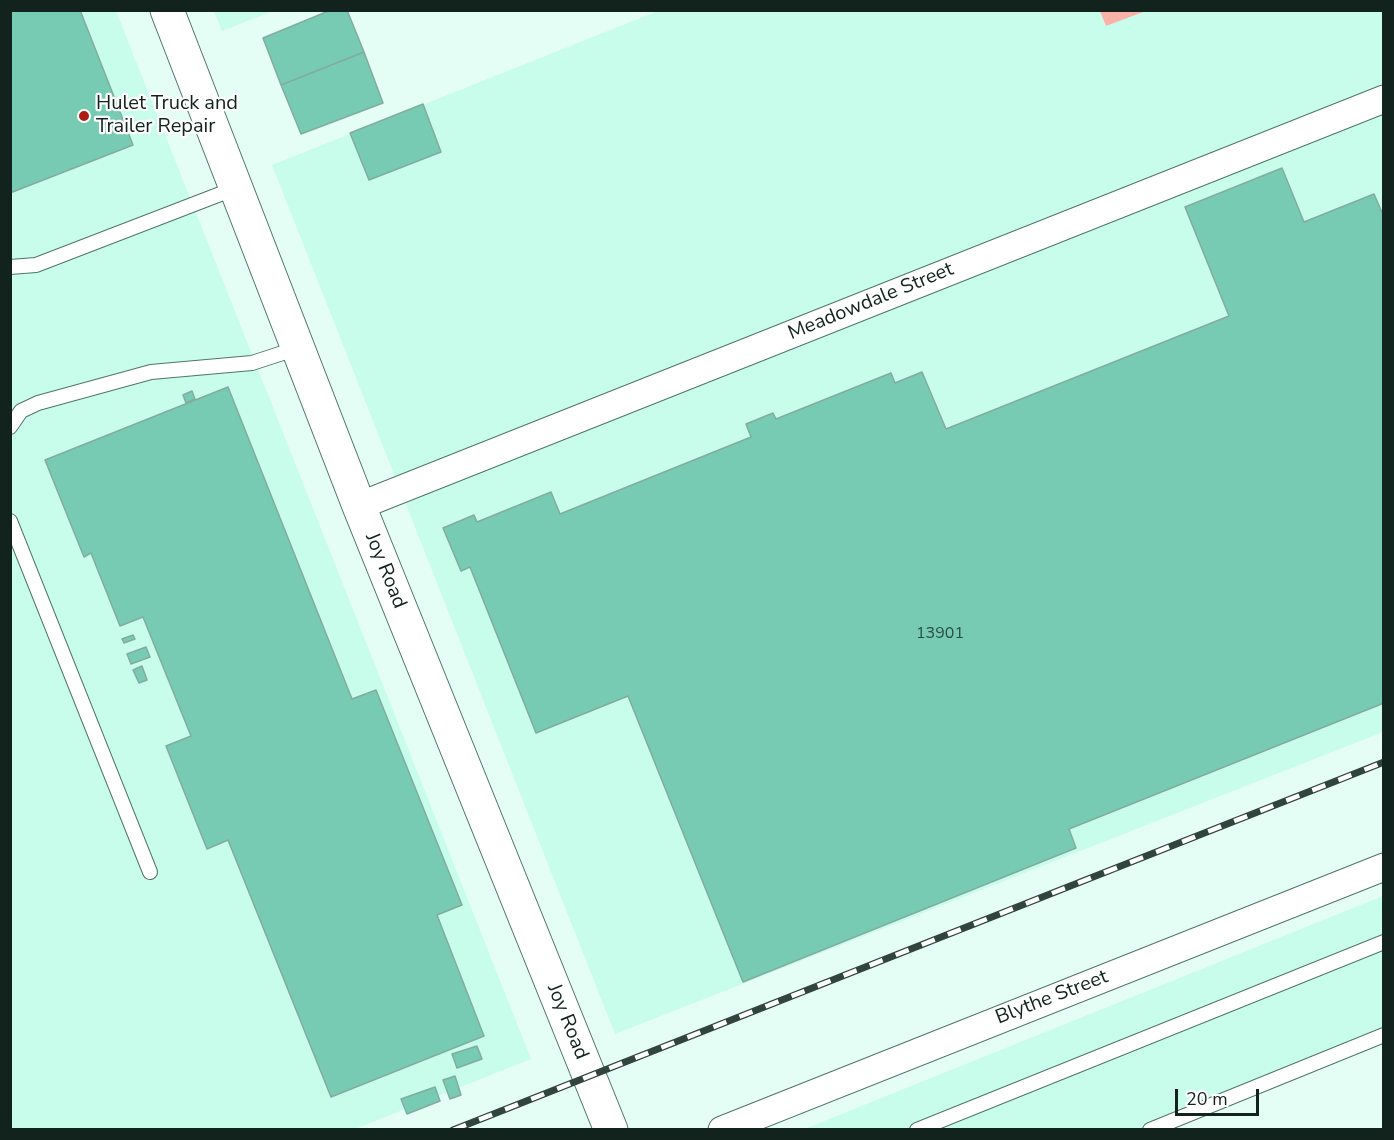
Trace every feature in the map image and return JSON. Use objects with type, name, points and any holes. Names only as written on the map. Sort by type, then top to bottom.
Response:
[{"type":"street","name":"Joy Road","points":[[167,10],[359,506],[611,1130]]},
{"type":"street","name":"Meadowdale Street","points":[[359,506],[1383,99]]},
{"type":"street","name":"Blythe Street","points":[[722,1130],[1383,867]]},
{"type":"lane","points":[[10,267],[36,265],[236,188]]},
{"type":"lane","points":[[10,427],[21,411],[38,403],[151,372],[252,363],[298,348]]},
{"type":"lane","points":[[10,521],[14,538],[150,872]]},
{"type":"lane","points":[[917,1130],[1383,942]]},
{"type":"lane","points":[[1150,1130],[1383,1035]]},
{"type":"shaded area","points":[[1100,10],[1106,26],[1146,11],[1383,11],[1383,732],[615,1034],[272,165],[658,11]]},
{"type":"shaded area","points":[[10,11],[116,11],[531,1059],[355,1129],[11,1129]]},
{"type":"shaded area","points":[[214,11],[273,11],[222,31]]},
{"type":"shaded area","points":[[1100,11],[1146,11],[1106,26]]},
{"type":"shaded area","points":[[1383,896],[1383,1032],[1140,1129],[802,1130]]},
{"type":"building","points":[[10,10],[80,10],[133,145],[10,193]]},
{"type":"building","points":[[331,10],[347,10],[364,52],[281,85],[263,38]]},
{"type":"building","points":[[364,52],[383,103],[301,134],[281,85]]},
{"type":"building","points":[[423,104],[441,152],[369,180],[350,133]]},
{"type":"building","points":[[1282,168],[1304,222],[1374,194],[1384,217],[1384,703],[1069,829],[1076,848],[743,982],[628,696],[536,733],[470,567],[461,571],[443,528],[474,515],[477,522],[551,492],[560,514],[751,437],[746,424],[773,413],[776,419],[891,373],[895,383],[922,372],[946,429],[1229,316],[1185,207]]},
{"type":"building","points":[[228,387],[352,699],[376,690],[462,905],[437,915],[484,1036],[331,1097],[228,840],[207,849],[166,746],[191,736],[143,617],[120,626],[91,553],[84,557],[45,460]]},
{"type":"building","points":[[192,391],[195,399],[186,403],[183,395]]},
{"type":"building","points":[[133,635],[135,639],[124,643],[122,639]]},
{"type":"building","points":[[146,647],[150,657],[131,664],[127,654]]},
{"type":"building","points":[[142,666],[147,680],[139,683],[133,670]]},
{"type":"building","points":[[477,1046],[482,1059],[457,1068],[452,1054]]},
{"type":"building","points":[[455,1076],[461,1095],[450,1099],[443,1080]]},
{"type":"building","points":[[435,1087],[440,1101],[407,1114],[401,1099]]},
{"type":"railway","points":[[453,1130],[1384,762]]},
{"type":"place","name":"Hulet Truck and Trailer Repair","points":[[84,116]]}]
